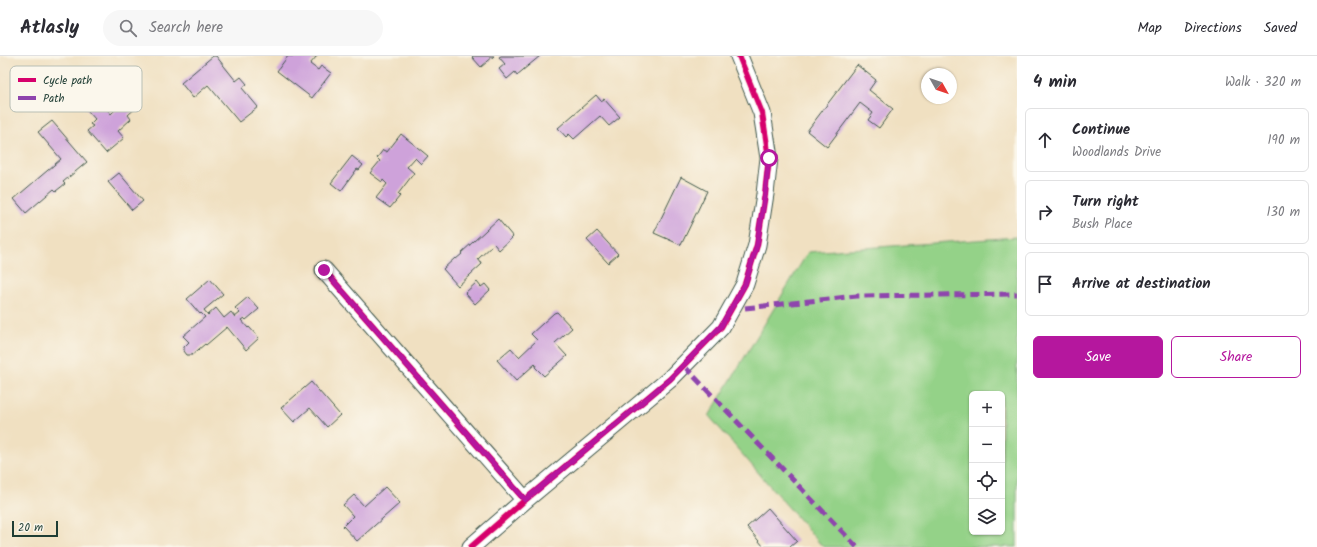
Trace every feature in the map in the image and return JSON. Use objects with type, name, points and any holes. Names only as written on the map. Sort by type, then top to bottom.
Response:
[{"type":"street","points":[[471,547],[684,366],[721,326],[745,284],[757,245],[769,158],[762,113],[739,56]]},
{"type":"street","points":[[324,270],[525,500]]},
{"type":"green space","points":[[1017,237],[1017,547],[823,547],[709,416],[808,252]]},
{"type":"building","points":[[213,56],[216,56],[236,81],[241,77],[247,84],[242,88],[258,107],[239,122],[208,85],[193,98],[181,83]]},
{"type":"building","points":[[288,56],[317,56],[310,64],[318,70],[321,66],[331,73],[312,98],[277,71]]},
{"type":"building","points":[[494,56],[481,67],[472,57]]},
{"type":"building","points":[[540,56],[517,75],[515,72],[507,79],[499,69],[505,64],[499,57]]},
{"type":"building","points":[[857,65],[876,80],[869,90],[893,109],[879,128],[868,120],[873,113],[860,103],[827,147],[807,131]]},
{"type":"building","points":[[596,95],[601,101],[604,99],[620,117],[609,126],[600,116],[574,139],[569,134],[566,137],[558,128]]},
{"type":"building","points":[[89,112],[109,112],[111,114],[113,112],[131,112],[128,115],[131,119],[118,131],[124,138],[106,153],[87,131],[93,126],[90,124],[95,119]]},
{"type":"building","points":[[52,121],[87,162],[63,182],[65,184],[56,191],[54,189],[26,213],[14,199],[61,159],[38,132]]},
{"type":"building","points":[[401,134],[428,156],[421,164],[415,158],[407,167],[414,173],[398,194],[400,196],[390,208],[376,198],[387,184],[370,173],[380,161],[377,158],[383,150],[387,152]]},
{"type":"building","points":[[352,156],[363,165],[359,170],[357,169],[341,191],[331,183]]},
{"type":"building","points":[[119,173],[143,201],[132,210],[108,182]]},
{"type":"building","points":[[681,177],[707,191],[681,245],[654,233]]},
{"type":"building","points":[[498,219],[513,237],[499,250],[494,244],[478,259],[482,264],[458,286],[443,269],[462,254],[461,253]]},
{"type":"building","points":[[597,231],[618,254],[608,263],[587,240]]},
{"type":"building","points":[[210,279],[223,294],[204,310],[208,315],[216,308],[224,318],[231,312],[235,317],[240,313],[235,308],[248,297],[259,309],[246,320],[244,318],[241,320],[259,338],[246,350],[227,327],[192,355],[187,355],[184,351],[184,347],[189,342],[183,336],[205,317],[201,313],[200,314],[187,299]]},
{"type":"building","points":[[477,282],[481,287],[485,284],[490,290],[475,304],[465,293]]},
{"type":"building","points":[[557,312],[572,328],[555,343],[567,356],[544,376],[535,367],[535,364],[516,381],[497,360],[511,348],[519,357],[537,340],[531,334]]},
{"type":"building","points":[[311,382],[340,415],[327,427],[310,408],[294,422],[281,408]]},
{"type":"building","points":[[385,487],[400,503],[357,541],[343,526],[353,516],[343,505],[354,495],[364,506]]},
{"type":"building","points":[[768,508],[797,541],[790,547],[764,547],[747,527]]},
{"type":"marked path","points":[[745,308],[857,296],[1017,294]]},
{"type":"marked path","points":[[684,366],[857,547]]},
{"type":"cycle path","points":[[471,547],[670,379],[721,327],[745,284],[757,245],[769,158],[762,113],[739,56]]},
{"type":"cycle path","points":[[324,270],[525,500]]},
{"type":"route","points":[[324,270],[525,500],[670,379],[721,326],[745,284],[757,245],[769,158]]}]
